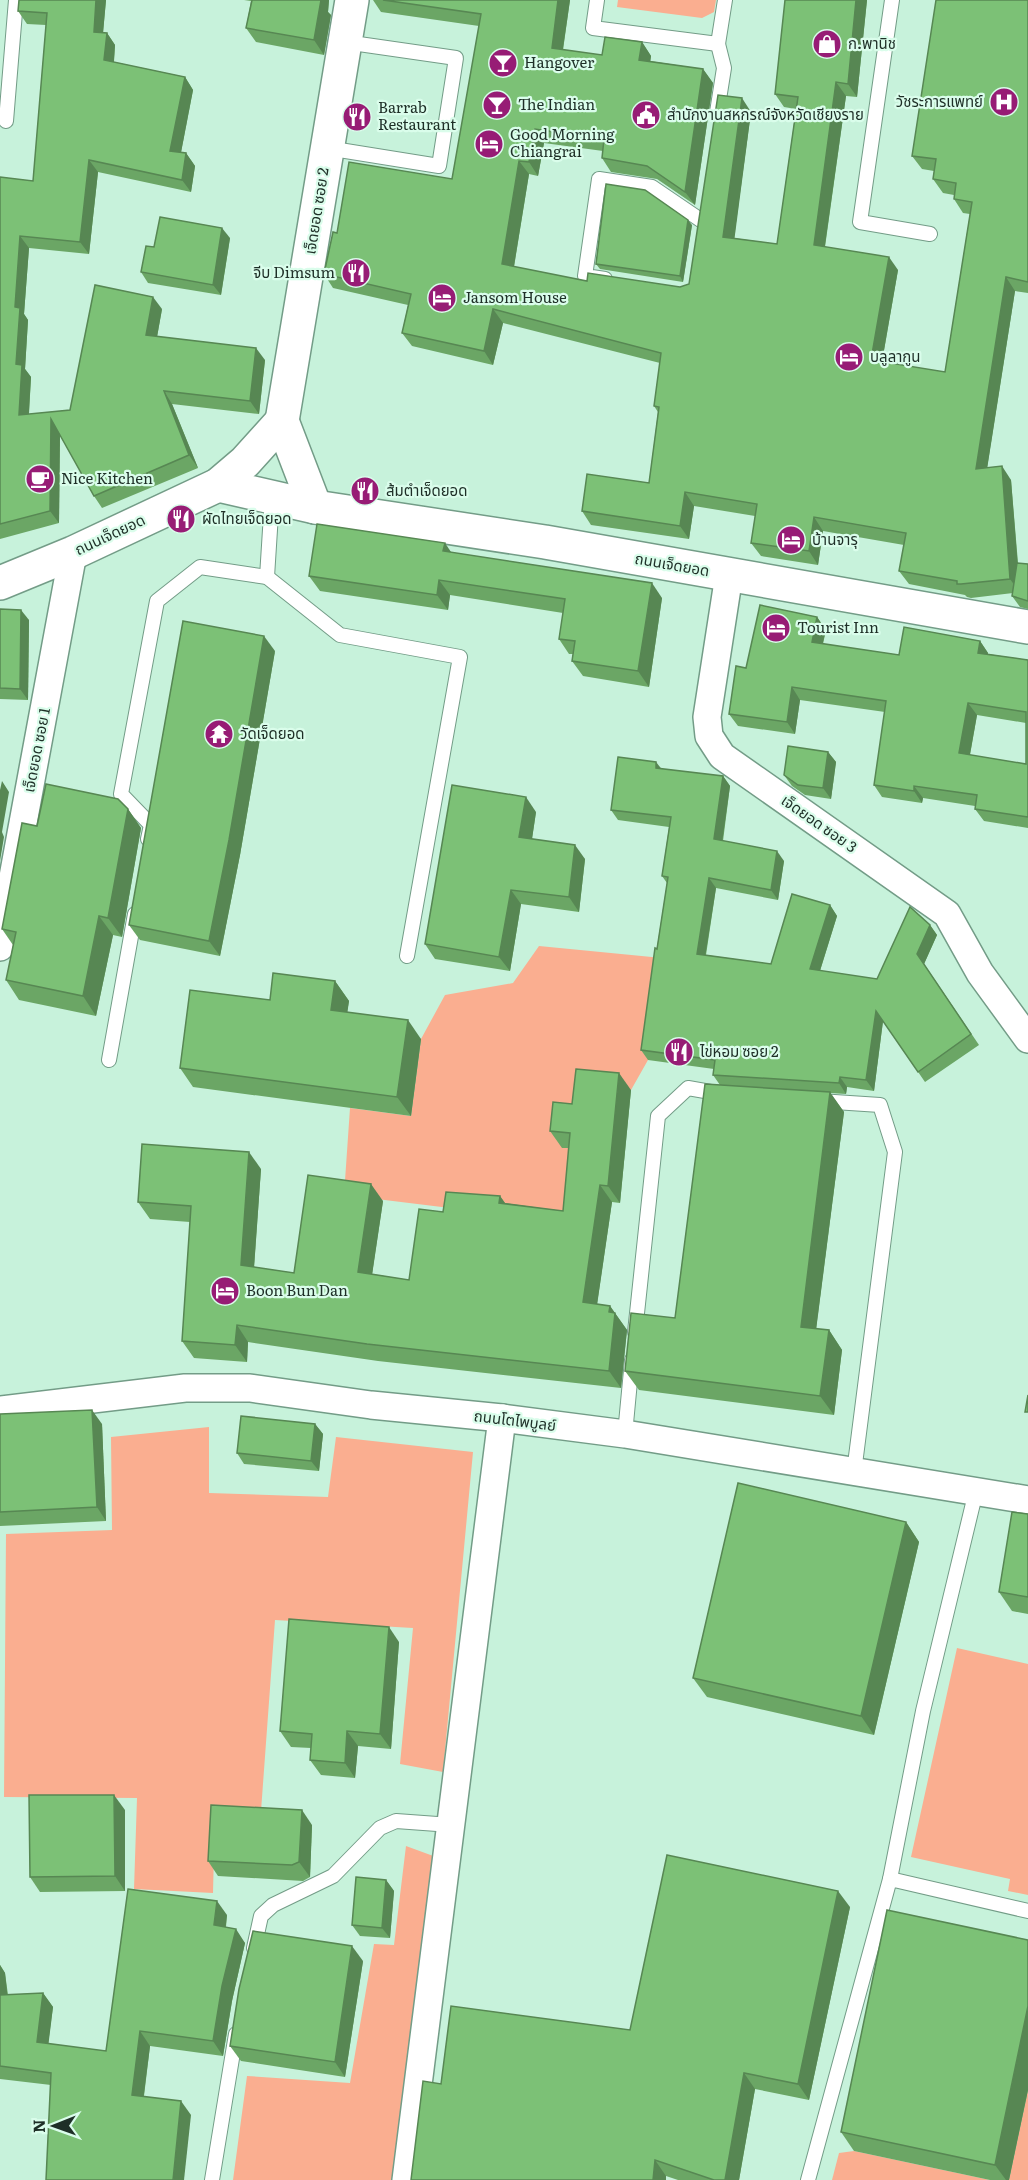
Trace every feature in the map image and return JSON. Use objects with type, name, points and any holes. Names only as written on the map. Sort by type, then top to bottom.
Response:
[{"type":"street","name":"เจ็ดยอด ซอย 2","points":[[282,422],[352,0]]},
{"type":"street","name":"ถนนเจ็ดยอด","points":[[0,583],[218,485],[245,462],[282,422]]},
{"type":"street","points":[[282,422],[315,507]]},
{"type":"street","name":"ถนนเจ็ดยอด","points":[[218,485],[315,507],[545,542],[1028,627]]},
{"type":"street","name":"เจ็ดยอด ซอย 1","points":[[0,947],[73,552]]},
{"type":"street","name":"เจ็ดยอด ซอย 3","points":[[729,575],[707,717],[709,736],[722,756],[947,914],[980,973],[1028,1040]]},
{"type":"street","name":"ถนนโตไพบูลย์","points":[[0,1410],[185,1388],[250,1388],[371,1406],[502,1418],[625,1434],[1028,1500]]},
{"type":"street","points":[[406,2180],[502,1418]]},
{"type":"lane","points":[[6,121],[16,0]]},
{"type":"lane","points":[[597,0],[593,28],[718,44]]},
{"type":"lane","points":[[715,127],[724,68],[718,44],[725,0]]},
{"type":"lane","points":[[892,0],[860,222],[930,234]]},
{"type":"lane","points":[[327,148],[439,166],[456,58],[345,42]]},
{"type":"lane","points":[[620,281],[585,276],[599,179],[652,187],[702,221]]},
{"type":"lane","points":[[267,578],[272,498]]},
{"type":"lane","points":[[146,848],[151,825],[121,794],[157,601],[200,567],[267,578],[340,635],[460,657],[407,956]]},
{"type":"lane","points":[[109,1060],[138,895]]},
{"type":"lane","points":[[625,1434],[658,1116],[688,1088],[717,1094],[740,1095]]},
{"type":"lane","points":[[810,1100],[880,1105],[895,1152],[854,1472]]},
{"type":"lane","points":[[808,2180],[890,1879],[923,1712],[976,1491]]},
{"type":"lane","points":[[251,1959],[261,1916],[273,1905],[333,1876],[380,1828],[396,1821],[451,1825]]},
{"type":"lane","points":[[890,1879],[1028,1911]]},
{"type":"lane","points":[[212,2180],[237,2025]]},
{"type":"shaded area","points":[[618,0],[716,0],[714,12],[702,18],[617,7]]},
{"type":"shaded area","points":[[539,946],[662,958],[648,1060],[631,1090],[588,1086],[577,1199],[553,1225],[458,1209],[344,1195],[350,1108],[411,1116],[421,1039],[445,995],[513,983]]},
{"type":"shaded area","points":[[209,1427],[209,1493],[328,1497],[336,1437],[473,1452],[443,1772],[400,1764],[413,1628],[275,1620],[261,1811],[215,1809],[213,1893],[134,1889],[137,1798],[4,1797],[6,1534],[112,1530],[111,1437]]},
{"type":"shaded area","points":[[957,1648],[1028,1664],[1028,1895],[1008,1891],[1010,1879],[911,1857]]},
{"type":"shaded area","points":[[406,1846],[436,1857],[395,2180],[233,2180],[247,2076],[350,2083],[374,1944],[394,1945]]},
{"type":"shaded area","points":[[1028,2090],[1028,2180],[1009,2180]]},
{"type":"shaded area","points":[[854,2151],[990,2180],[832,2180],[839,2153]]},
{"type":"building","points":[[19,0],[96,0],[94,32],[107,33],[104,60],[185,77],[170,151],[186,153],[182,180],[89,160],[80,242],[20,236],[15,307],[20,308],[16,364],[22,365],[19,415],[70,410],[95,285],[153,297],[146,335],[256,348],[250,401],[164,391],[189,455],[94,496],[51,419],[50,511],[0,524],[0,177],[33,181],[47,13],[18,11]]},
{"type":"building","points":[[252,0],[321,0],[314,40],[246,28]]},
{"type":"building","points":[[383,0],[558,0],[552,48],[602,55],[605,37],[642,42],[639,60],[703,69],[685,192],[647,166],[602,158],[604,139],[535,129],[529,162],[519,161],[502,264],[587,281],[588,273],[680,287],[689,284],[718,95],[742,98],[723,237],[777,244],[798,97],[775,94],[785,0],[856,0],[848,84],[836,82],[814,245],[889,257],[871,360],[945,372],[972,202],[954,199],[956,183],[933,179],[936,159],[912,156],[936,0],[1028,0],[1028,282],[1006,277],[976,469],[1002,466],[1010,579],[957,584],[957,581],[899,571],[906,533],[814,517],[809,551],[751,543],[757,504],[685,492],[680,526],[582,511],[587,474],[649,483],[659,407],[654,406],[661,353],[493,309],[484,351],[402,333],[411,294],[324,274],[333,232],[337,233],[349,162],[452,179],[481,14]]},
{"type":"building","points":[[606,184],[645,190],[688,220],[680,276],[596,264]]},
{"type":"building","points":[[160,217],[222,228],[213,285],[141,272],[146,246],[154,247]]},
{"type":"building","points":[[317,524],[445,543],[443,551],[652,583],[638,671],[572,661],[575,641],[559,639],[565,599],[439,580],[437,595],[309,576]]},
{"type":"building","points":[[1017,563],[1028,564],[1028,601],[1012,596]]},
{"type":"building","points":[[760,605],[817,617],[812,642],[899,655],[904,627],[980,641],[978,653],[1028,660],[1028,817],[975,809],[977,795],[914,786],[914,791],[874,785],[886,701],[792,687],[787,722],[729,714],[736,666],[746,668]],"holes":[[[968,703],[1026,712],[1026,764],[959,753]]]},
{"type":"building","points":[[0,609],[21,610],[20,689],[0,688]]},
{"type":"building","points":[[183,621],[264,636],[209,941],[129,925]]},
{"type":"building","points":[[788,746],[828,752],[823,788],[798,785],[784,775]]},
{"type":"building","points":[[618,757],[656,762],[656,768],[723,776],[714,839],[777,851],[771,890],[709,878],[697,954],[771,964],[792,894],[830,905],[810,969],[877,979],[910,907],[930,925],[917,954],[971,1034],[918,1072],[876,1011],[866,1080],[840,1077],[839,1083],[713,1075],[715,1060],[641,1050],[655,948],[657,949],[668,877],[662,876],[671,817],[611,810]]},
{"type":"building","points":[[46,784],[118,799],[128,809],[108,918],[99,916],[83,996],[6,980],[16,932],[2,929],[22,823],[37,826]]},
{"type":"building","points":[[452,785],[526,797],[519,837],[575,845],[569,897],[511,890],[499,957],[425,944]]},
{"type":"building","points":[[273,973],[335,981],[331,1010],[408,1020],[397,1097],[180,1068],[190,990],[270,1000]]},
{"type":"building","points":[[576,1069],[619,1073],[608,1186],[600,1185],[583,1302],[610,1306],[609,1312],[615,1313],[609,1371],[367,1344],[237,1325],[235,1345],[182,1341],[191,1206],[138,1202],[142,1144],[249,1152],[241,1265],[294,1273],[308,1175],[371,1184],[358,1272],[409,1280],[419,1209],[443,1212],[446,1192],[500,1196],[499,1203],[563,1211],[570,1133],[550,1131],[553,1102],[572,1104]]},
{"type":"building","points":[[705,1084],[830,1092],[801,1327],[829,1330],[820,1396],[625,1371],[631,1313],[675,1318]]},
{"type":"building","points":[[1028,1395],[1028,1412],[1025,1412]]},
{"type":"building","points":[[92,1410],[97,1507],[0,1512],[0,1414]]},
{"type":"building","points":[[241,1416],[315,1424],[311,1461],[237,1453]]},
{"type":"building","points":[[738,1483],[906,1522],[861,1716],[693,1678]]},
{"type":"building","points":[[1012,1512],[1028,1514],[1028,1597],[999,1592]]},
{"type":"building","points":[[289,1619],[389,1627],[380,1734],[347,1731],[345,1763],[310,1760],[312,1734],[280,1731]]},
{"type":"building","points":[[29,1795],[114,1795],[115,1876],[30,1877]]},
{"type":"building","points":[[211,1805],[302,1810],[299,1862],[292,1865],[208,1861]]},
{"type":"building","points":[[667,1855],[838,1891],[798,2084],[744,2073],[725,2180],[714,2180],[655,2160],[653,2180],[411,2180],[423,2081],[441,2084],[451,2006],[630,2030]]},
{"type":"building","points":[[356,1877],[386,1880],[382,1928],[352,1925]]},
{"type":"building","points":[[128,1889],[217,1901],[214,1925],[236,1929],[222,1986],[213,2041],[140,2031],[132,2095],[181,2101],[173,2180],[46,2180],[51,2073],[0,2066],[0,1995],[43,1993],[37,2042],[106,2051]]},
{"type":"building","points":[[887,1910],[1028,1940],[1028,2006],[995,2165],[841,2132]]},
{"type":"building","points":[[253,1931],[352,1946],[335,2062],[230,2046],[239,1989]]},
{"type":"place","name":"ก.พานิช","points":[[827,44]]},
{"type":"place","name":"Hangover","points":[[503,63]]},
{"type":"place","name":"วัชระการแพทย์","points":[[1004,102]]},
{"type":"place","name":"The Indian","points":[[497,105]]},
{"type":"place","name":"สำนักงานสหกรณ์จังหวัดเชียงราย","points":[[646,115]]},
{"type":"place","name":"Barrab Restaurant","points":[[357,117]]},
{"type":"place","name":"Good Morning Chiangrai","points":[[489,144]]},
{"type":"place","name":"จีบ Dimsum","points":[[356,273]]},
{"type":"place","name":"Jansom House","points":[[442,298]]},
{"type":"place","name":"บลูลากูน","points":[[849,357]]},
{"type":"place","name":"Nice Kitchen","points":[[40,479]]},
{"type":"place","name":"ส้มตำเจ็ดยอด","points":[[365,491]]},
{"type":"place","name":"ผัดไทยเจ็ดยอด","points":[[181,519]]},
{"type":"place","name":"บ้านจารุ","points":[[791,540]]},
{"type":"place","name":"Tourist Inn","points":[[776,628]]},
{"type":"place","name":"วัดเจ็ดยอด","points":[[219,734]]},
{"type":"place","name":"ไข่หอม ซอย 2","points":[[679,1052]]},
{"type":"place","name":"Boon Bun Dan","points":[[225,1291]]}]
